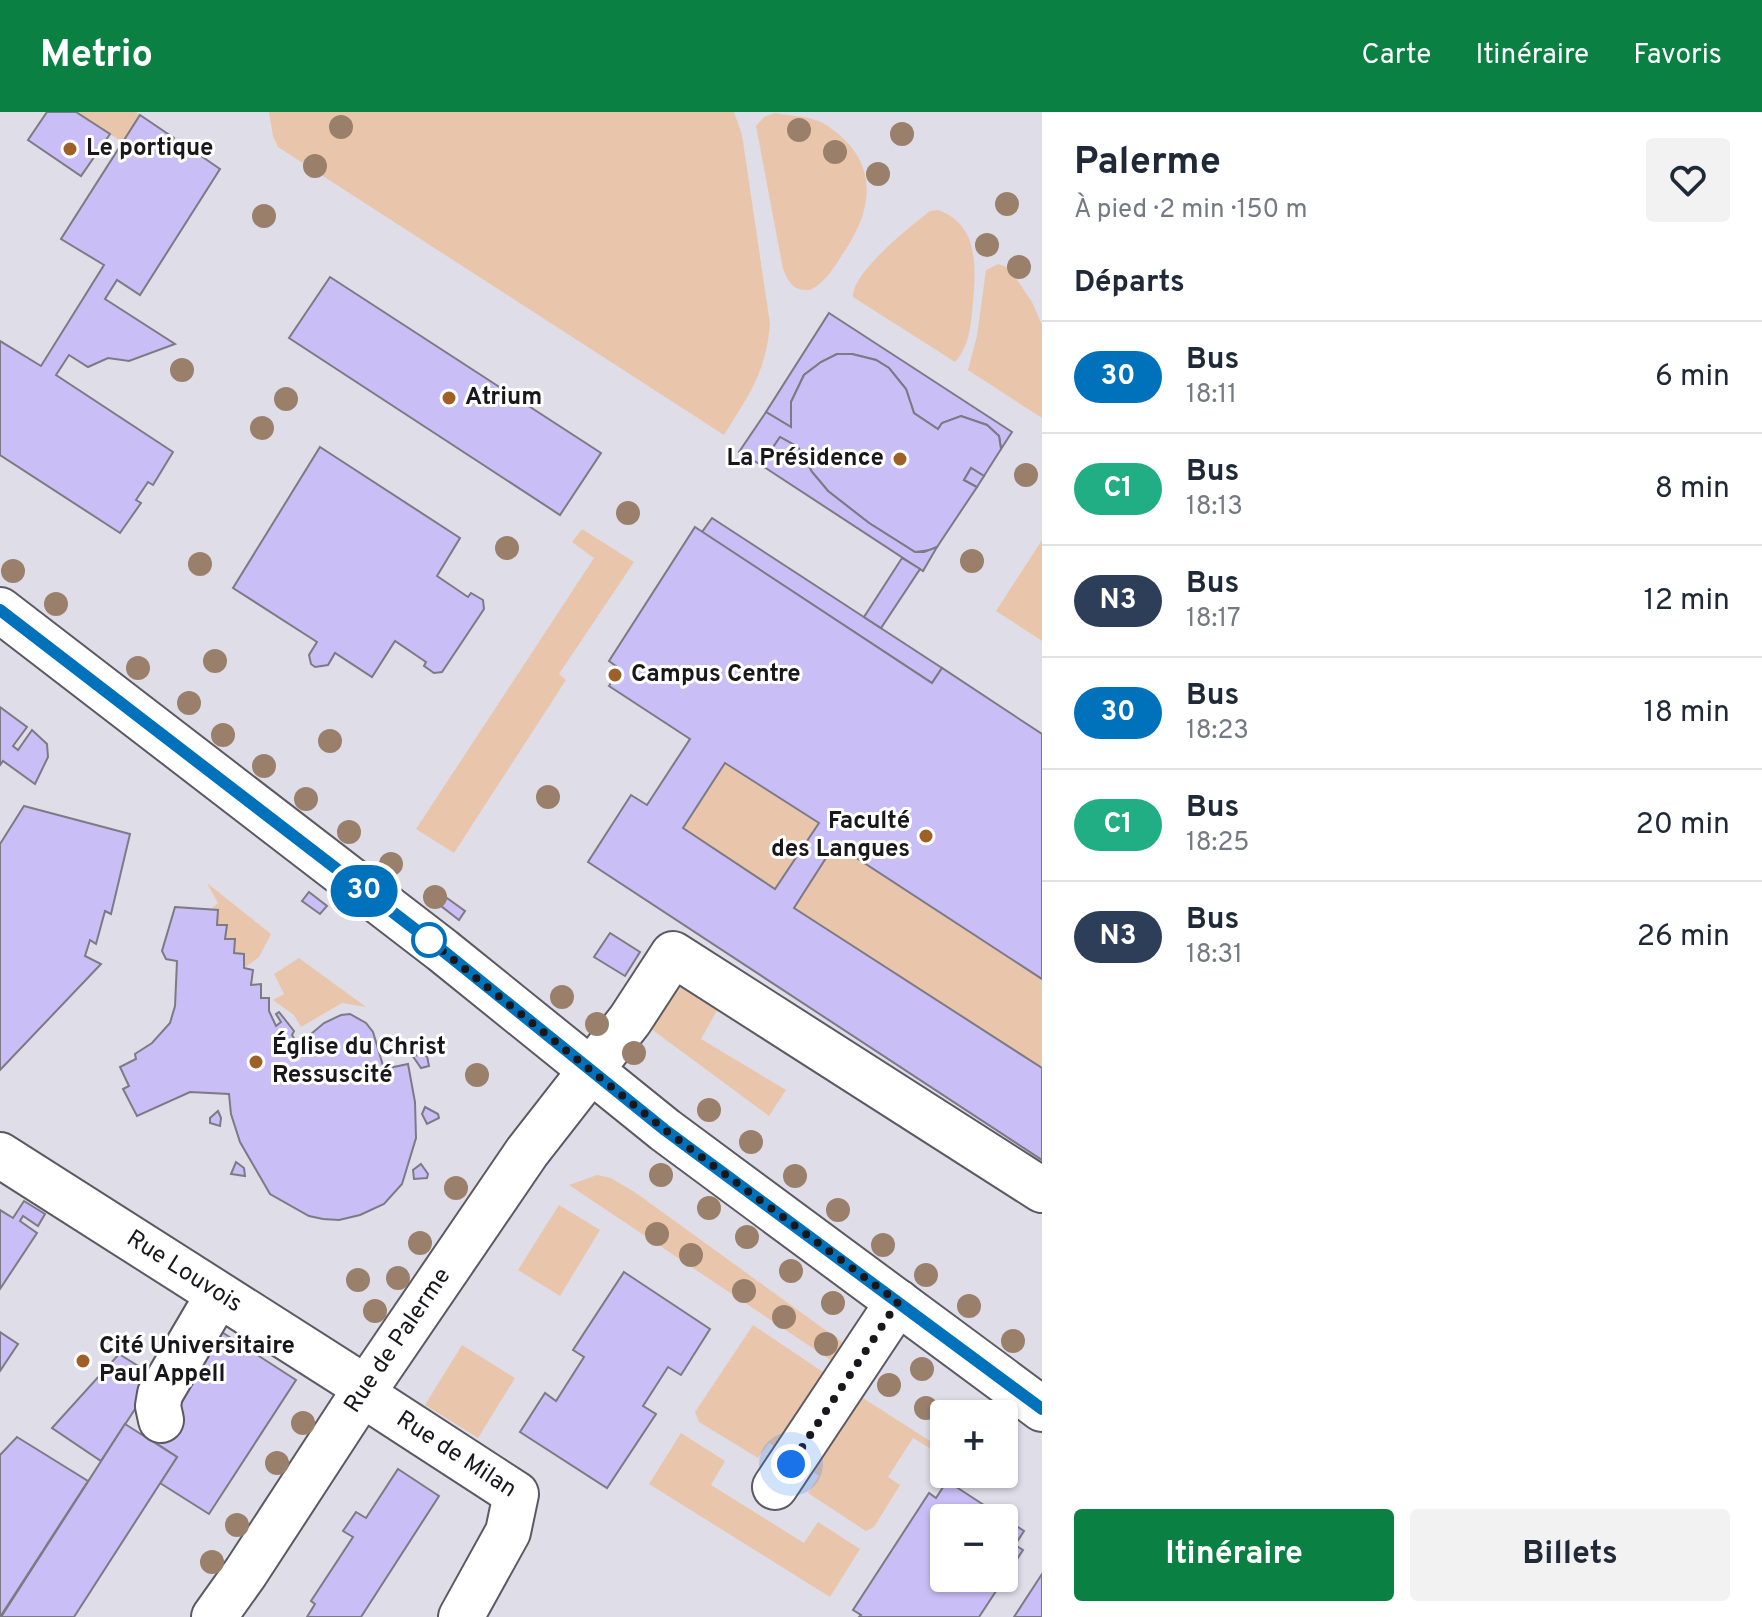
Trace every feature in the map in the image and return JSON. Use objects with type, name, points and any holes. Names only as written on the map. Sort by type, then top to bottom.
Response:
[{"type":"street","points":[[0,610],[442,950],[665,1130],[1042,1409]]},
{"type":"street","name":"Rue de Palerme","points":[[214,1617],[533,1144],[630,1020],[673,954],[1042,1190]]},
{"type":"street","name":"Rue Louvois","points":[[0,1155],[364,1391]]},
{"type":"street","points":[[161,1420],[158,1406],[160,1394],[218,1295]]},
{"type":"street","points":[[775,1487],[898,1302]]},
{"type":"street","name":"Rue de Milan","points":[[364,1391],[516,1494],[508,1532],[461,1617]]},
{"type":"shaded area","points":[[76,112],[136,112],[140,115],[124,143]]},
{"type":"shaded area","points":[[269,112],[734,112],[742,135],[770,324],[760,370],[724,435],[278,147]]},
{"type":"shaded area","points":[[775,113],[823,123],[853,149],[862,164],[866,180],[863,213],[856,231],[831,272],[810,290],[793,286],[783,269],[756,126],[764,117]]},
{"type":"shaded area","points":[[938,210],[951,217],[968,236],[974,262],[967,342],[955,362],[853,297],[862,275],[884,250],[930,211]]},
{"type":"shaded area","points":[[998,264],[1009,268],[1032,302],[1042,325],[1042,418],[968,370],[977,336],[986,270]]},
{"type":"shaded area","points":[[582,529],[634,562],[559,674],[566,680],[454,853],[416,829],[594,558],[572,542]]},
{"type":"shaded area","points":[[1042,540],[1042,641],[996,611]]},
{"type":"shaded area","points":[[725,763],[819,823],[775,889],[683,828]]},
{"type":"shaded area","points":[[835,844],[1042,979],[1042,1068],[794,908]]},
{"type":"shaded area","points":[[207,883],[271,934],[259,957],[244,968],[244,954],[234,953],[234,939],[225,939],[217,925],[218,911],[210,910],[218,903]]},
{"type":"shaded area","points":[[299,958],[366,1007],[342,1003],[301,1027],[294,1015],[273,1000],[284,994],[274,974]]},
{"type":"shaded area","points":[[685,981],[729,989],[701,1039],[786,1090],[769,1116],[650,1028],[675,987]]},
{"type":"shaded area","points":[[597,1175],[611,1178],[636,1193],[842,1342],[832,1361],[569,1185]]},
{"type":"shaded area","points":[[559,1205],[600,1230],[560,1296],[518,1270]]},
{"type":"shaded area","points":[[753,1325],[829,1376],[780,1450],[769,1443],[758,1458],[699,1422],[695,1412]]},
{"type":"shaded area","points":[[462,1345],[515,1378],[478,1438],[425,1405]]},
{"type":"shaded area","points":[[855,1393],[930,1441],[930,1449],[913,1438],[888,1477],[900,1485],[874,1527],[866,1531],[808,1493],[819,1476],[807,1468]]},
{"type":"shaded area","points":[[681,1433],[725,1461],[711,1485],[804,1543],[818,1522],[860,1549],[830,1597],[649,1484]]},
{"type":"building","name":"Le portique","points":[[47,112],[76,112],[110,134],[81,176],[28,140]]},
{"type":"building","points":[[140,115],[174,138],[168,147],[185,157],[191,149],[220,169],[140,295],[117,280],[105,299],[175,344],[129,361],[108,358],[88,367],[69,355],[56,375],[173,452],[153,485],[148,482],[136,500],[141,503],[120,533],[0,455],[0,341],[41,366],[104,265],[61,239]]},
{"type":"building","name":"Atrium","points":[[330,277],[601,453],[560,515],[289,338]]},
{"type":"building","points":[[829,313],[1012,432],[1001,449],[999,436],[987,425],[961,416],[942,423],[938,429],[914,413],[906,389],[889,368],[876,360],[852,354],[837,354],[804,375],[791,402],[791,427],[766,412]]},
{"type":"building","name":"La Présidence","points":[[837,354],[876,360],[889,368],[906,389],[914,413],[938,429],[942,423],[961,416],[987,425],[999,436],[1001,449],[984,476],[971,468],[964,480],[977,487],[937,547],[931,550],[915,552],[869,523],[828,491],[812,472],[798,447],[780,437],[761,465],[739,452],[766,412],[791,427],[791,402],[804,375]]},
{"type":"building","points":[[780,437],[798,447],[812,472],[828,491],[869,523],[915,552],[937,547],[923,571],[761,465]]},
{"type":"building","points":[[320,447],[460,538],[437,576],[468,597],[471,593],[483,600],[484,609],[442,672],[434,673],[424,666],[426,662],[395,641],[372,677],[335,653],[328,665],[315,667],[309,655],[317,642],[233,588]]},
{"type":"building","points":[[971,468],[984,476],[977,487],[964,480]]},
{"type":"building","points":[[712,518],[942,668],[932,683],[702,532]]},
{"type":"building","name":"Faculté des Langues","points":[[695,527],[932,683],[942,668],[1042,734],[1042,979],[835,844],[794,908],[1042,1068],[1042,1160],[588,862],[631,795],[647,805],[690,739],[609,686],[620,669],[609,661]],"holes":[[[725,763],[819,823],[775,889],[683,828]]]},
{"type":"building","points":[[902,558],[920,569],[881,628],[864,617]]},
{"type":"building","points":[[0,707],[27,727],[13,746],[18,750],[32,730],[47,744],[48,757],[35,784],[3,761],[0,765]]},
{"type":"building","points":[[24,806],[130,834],[111,914],[105,911],[96,944],[90,940],[85,956],[101,964],[0,1070],[0,844]]},
{"type":"building","points":[[309,892],[327,906],[320,914],[302,901]]},
{"type":"building","points":[[447,898],[465,911],[459,920],[441,906]]},
{"type":"building","name":"Église du Christ Ressuscité","points":[[175,907],[218,910],[217,925],[227,925],[225,939],[235,939],[234,953],[244,954],[244,968],[253,970],[251,985],[261,984],[261,998],[269,998],[269,1011],[276,1026],[281,1022],[276,1014],[279,1012],[294,1031],[292,1035],[298,1045],[324,1023],[350,1014],[366,1023],[373,1032],[384,1069],[408,1064],[415,1102],[416,1138],[402,1184],[384,1204],[360,1215],[339,1220],[323,1219],[309,1216],[270,1194],[240,1142],[231,1114],[229,1094],[190,1092],[137,1116],[123,1089],[129,1086],[120,1067],[136,1059],[135,1054],[152,1043],[170,1023],[175,1006],[177,961],[166,959],[162,951]]},
{"type":"building","points":[[610,933],[640,952],[625,976],[594,957]]},
{"type":"building","points":[[412,1055],[427,1056],[429,1066],[421,1068]]},
{"type":"building","points":[[425,1107],[438,1114],[439,1118],[427,1124],[422,1114]]},
{"type":"building","points":[[218,1111],[220,1126],[210,1123],[210,1118]]},
{"type":"building","points":[[236,1162],[244,1168],[245,1176],[231,1174]]},
{"type":"building","points":[[421,1164],[428,1174],[427,1178],[414,1179],[413,1170]]},
{"type":"building","points":[[24,1201],[45,1214],[38,1226],[23,1216],[20,1221],[37,1233],[0,1289],[0,1210],[13,1218]]},
{"type":"building","points":[[624,1272],[710,1329],[681,1375],[668,1367],[643,1406],[656,1414],[607,1488],[520,1432],[545,1393],[556,1401],[584,1357],[573,1350]]},
{"type":"building","points":[[214,1327],[296,1380],[209,1514],[160,1483],[177,1457],[144,1435]]},
{"type":"building","points":[[0,1332],[18,1344],[0,1371]]},
{"type":"building","points":[[119,1354],[156,1377],[101,1461],[52,1428]]},
{"type":"building","points":[[125,1424],[177,1457],[74,1617],[1,1617]]},
{"type":"building","points":[[17,1437],[88,1481],[0,1617],[0,1455]]},
{"type":"building","points":[[398,1469],[439,1496],[361,1617],[307,1617],[315,1604],[311,1601],[353,1537],[343,1531],[356,1512],[366,1518]]},
{"type":"building","points":[[942,1488],[958,1488],[982,1504],[930,1504],[930,1592],[995,1592],[979,1617],[859,1617],[861,1615],[853,1610],[929,1493],[936,1498]]},
{"type":"building","points":[[1042,1574],[1042,1617],[1014,1617]]},
{"type":"bus line","name":"30","points":[[0,610],[442,950],[665,1130],[1042,1409]]},
{"type":"place","name":"Le portique","points":[[70,149]]},
{"type":"place","name":"Atrium","points":[[449,398]]},
{"type":"place","name":"La Présidence","points":[[900,459]]},
{"type":"place","name":"Campus Centre","points":[[615,675]]},
{"type":"place","name":"Faculté des Langues","points":[[926,836]]},
{"type":"place","name":"Église du Christ Ressuscité","points":[[256,1062]]},
{"type":"place","name":"Cité Universitaire Paul Appell","points":[[83,1361]]},
{"type":"route","points":[[429,940],[419,932],[665,1130],[898,1302],[791,1464]]}]
